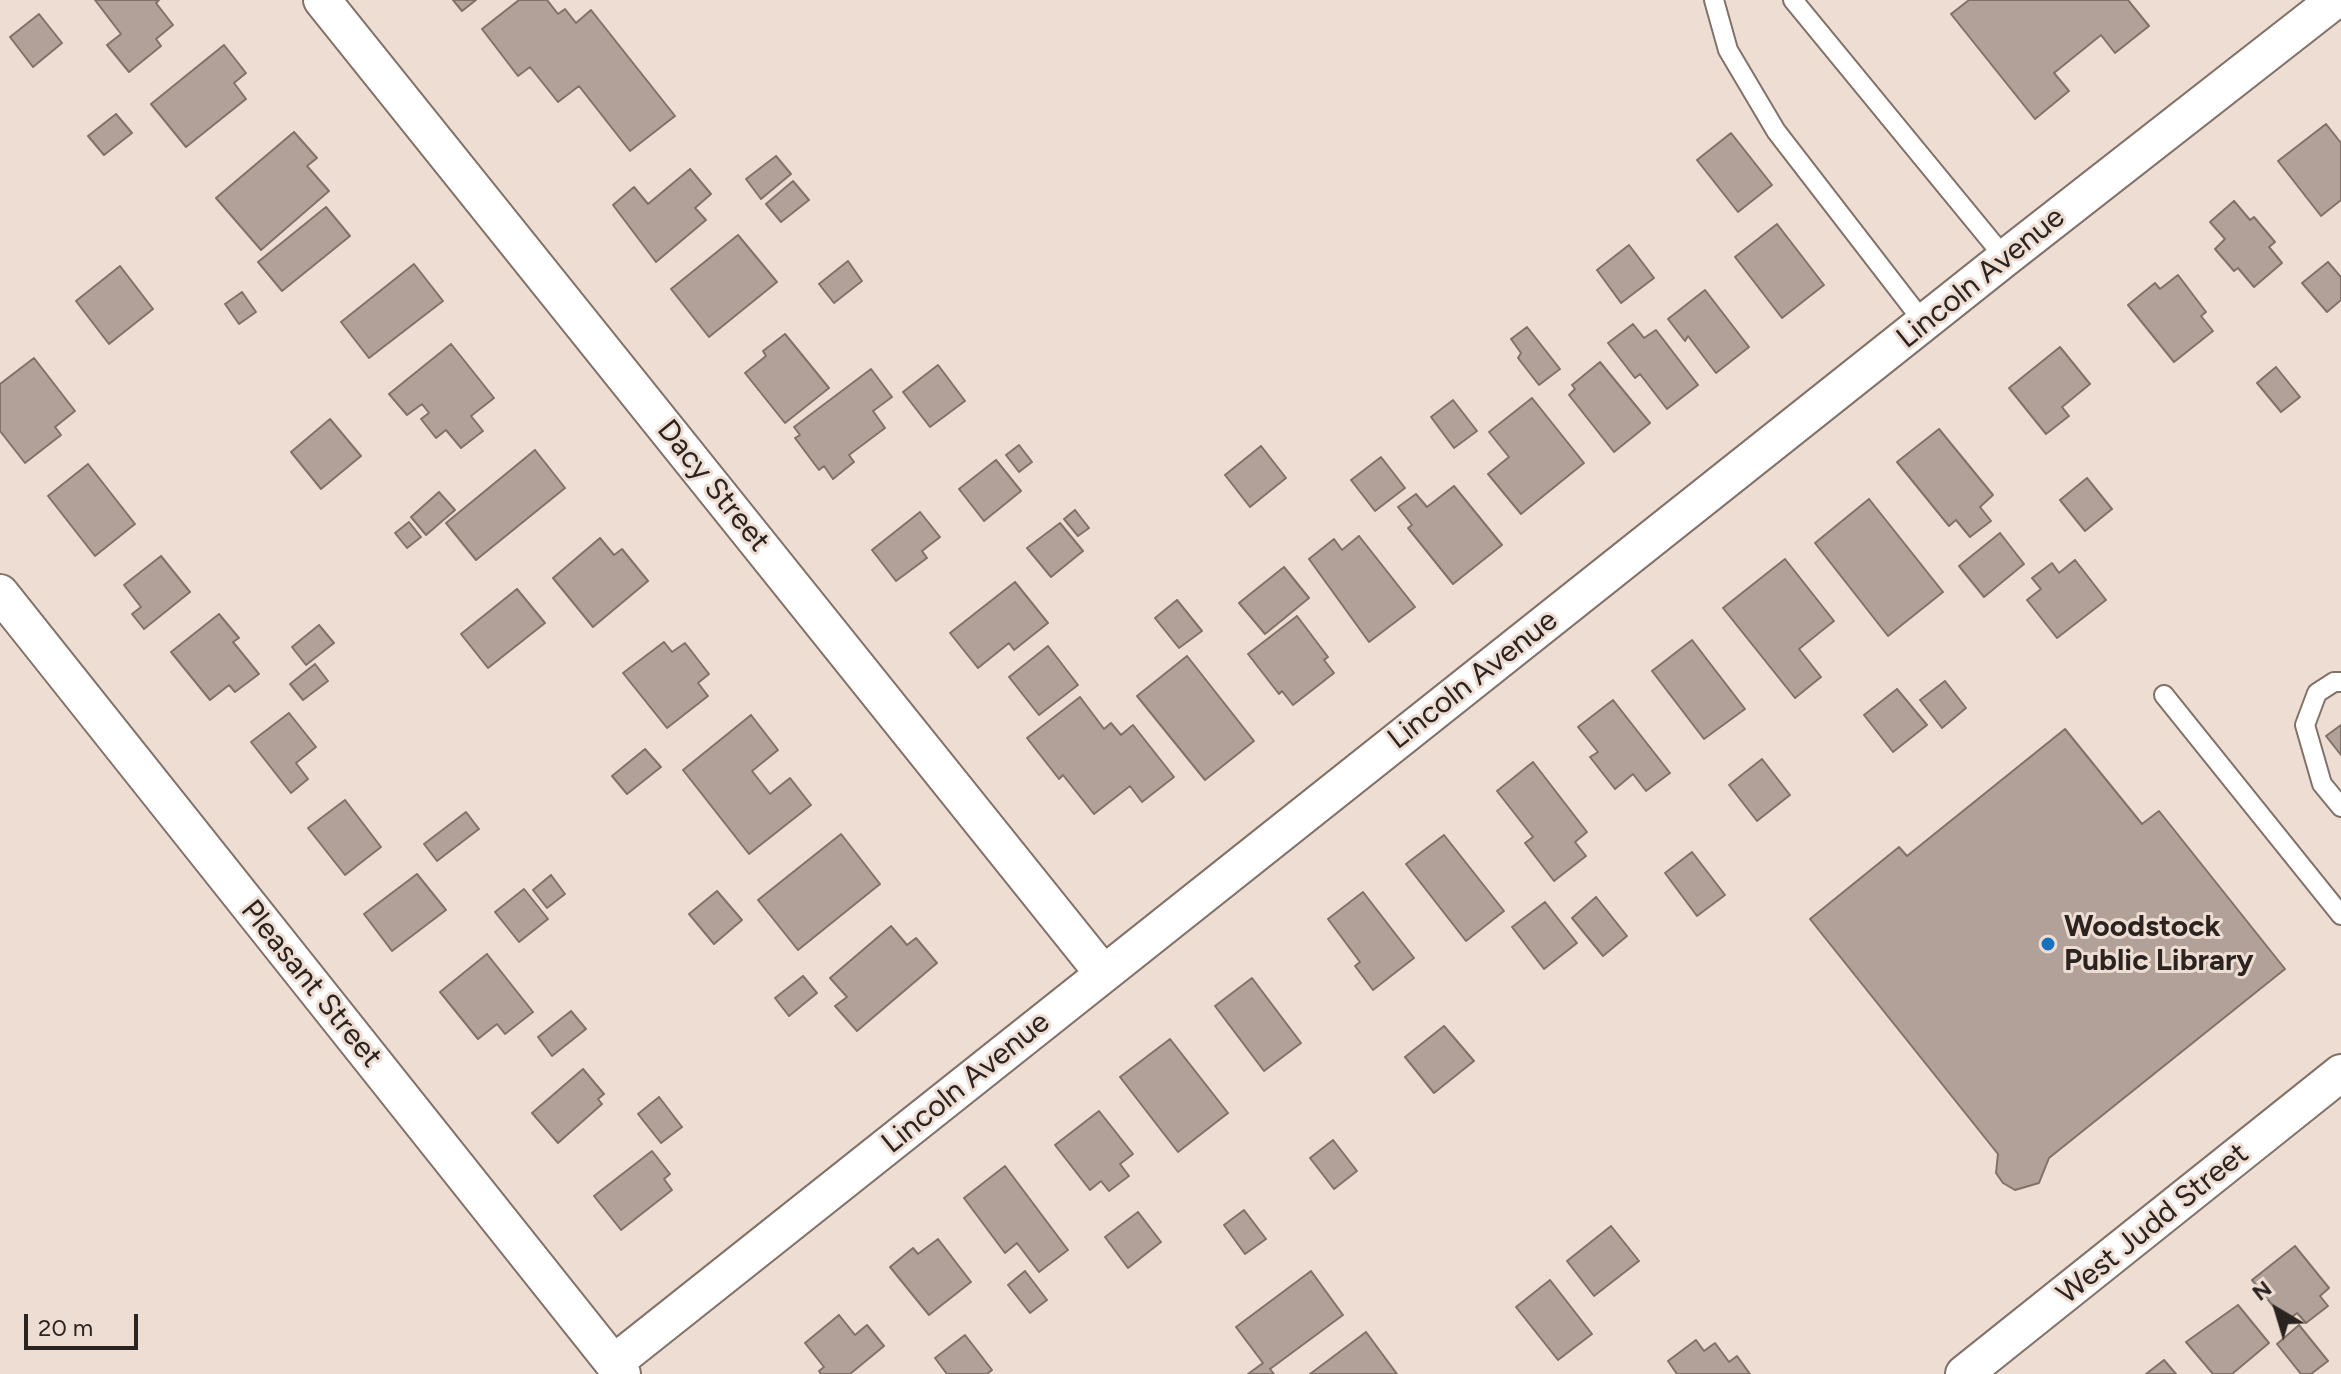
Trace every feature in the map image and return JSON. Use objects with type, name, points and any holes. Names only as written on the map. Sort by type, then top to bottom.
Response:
[{"type":"street","name":"Dacy Street","points":[[322,0],[1103,973]]},
{"type":"street","name":"Lincoln Avenue","points":[[618,1369],[1103,973],[2335,0]]},
{"type":"street","name":"Pleasant Street","points":[[0,593],[618,1369]]},
{"type":"street","name":"West Judd Street","points":[[1964,1374],[2341,1073]]},
{"type":"lane","points":[[1714,0],[1728,50],[1776,131],[1925,324]]},
{"type":"lane","points":[[1793,0],[2005,258]]},
{"type":"lane","points":[[2341,682],[2334,682],[2317,693],[2305,725],[2322,784],[2341,807]]},
{"type":"lane","points":[[2164,695],[2341,915]]},
{"type":"building","points":[[95,0],[159,0],[156,3],[173,25],[156,39],[161,46],[129,72],[107,45],[121,34]]},
{"type":"building","points":[[453,0],[476,0],[462,11]]},
{"type":"building","points":[[519,0],[547,0],[558,14],[565,9],[576,23],[591,10],[675,116],[630,151],[579,86],[558,102],[530,67],[518,76],[482,29]]},
{"type":"building","points":[[1969,0],[2128,0],[2149,26],[2115,53],[2101,35],[2054,73],[2069,91],[2035,119],[1951,14]]},
{"type":"building","points":[[39,14],[62,43],[33,67],[10,37]]},
{"type":"building","points":[[224,45],[246,73],[234,83],[246,99],[186,147],[151,104]]},
{"type":"building","points":[[116,114],[132,133],[104,155],[88,136]]},
{"type":"building","points":[[2326,124],[2341,143],[2341,200],[2321,216],[2278,161]]},
{"type":"building","points":[[294,132],[317,158],[307,166],[329,191],[261,250],[216,198]]},
{"type":"building","points":[[1731,133],[1772,185],[1738,212],[1697,160]]},
{"type":"building","points":[[776,156],[791,174],[761,199],[746,179]]},
{"type":"building","points":[[690,169],[711,194],[695,208],[706,220],[656,262],[613,205],[634,187],[648,204]]},
{"type":"building","points":[[793,181],[809,200],[781,222],[766,204]]},
{"type":"building","points":[[2234,201],[2250,220],[2254,217],[2275,242],[2269,247],[2282,263],[2254,287],[2238,268],[2234,271],[2215,249],[2225,239],[2210,222]]},
{"type":"building","points":[[326,207],[350,236],[282,291],[258,262]]},
{"type":"building","points":[[1777,224],[1824,285],[1782,318],[1735,257]]},
{"type":"building","points":[[738,235],[777,282],[709,337],[671,289]]},
{"type":"building","points":[[1629,245],[1654,278],[1621,303],[1597,270]]},
{"type":"building","points":[[848,261],[862,281],[834,303],[819,284]]},
{"type":"building","points":[[2328,262],[2341,277],[2341,300],[2327,312],[2302,283]]},
{"type":"building","points":[[414,264],[443,301],[369,358],[341,322]]},
{"type":"building","points":[[120,266],[153,309],[109,344],[76,301]]},
{"type":"building","points":[[2178,275],[2206,312],[2201,316],[2213,331],[2174,362],[2128,305],[2155,283],[2160,289]]},
{"type":"building","points":[[1705,290],[1749,347],[1716,373],[1688,336],[1685,341],[1668,319]]},
{"type":"building","points":[[242,292],[256,312],[239,324],[225,304]]},
{"type":"building","points":[[1633,324],[1644,338],[1656,330],[1698,385],[1667,409],[1640,374],[1635,378],[1608,343]]},
{"type":"building","points":[[1527,327],[1560,369],[1539,385],[1518,358],[1521,353],[1511,339]]},
{"type":"building","points":[[785,334],[829,388],[785,423],[745,373],[766,356],[763,351]]},
{"type":"building","points":[[451,344],[494,398],[471,416],[483,431],[461,448],[446,430],[436,438],[421,419],[429,413],[422,404],[407,415],[389,394]]},
{"type":"building","points":[[2060,347],[2090,384],[2062,407],[2069,416],[2046,434],[2009,388]]},
{"type":"building","points":[[34,358],[75,411],[55,427],[61,435],[25,463],[0,431],[0,384]]},
{"type":"building","points":[[1600,362],[1650,423],[1614,452],[1569,395],[1575,389],[1572,385]]},
{"type":"building","points":[[938,365],[965,401],[930,427],[903,392]]},
{"type":"building","points":[[2276,367],[2300,397],[2281,412],[2257,383]]},
{"type":"building","points":[[871,369],[892,397],[873,411],[885,428],[849,455],[854,462],[833,479],[824,466],[819,470],[795,438],[800,435],[794,427]]},
{"type":"building","points":[[1532,398],[1584,463],[1521,514],[1488,474],[1509,457],[1489,432]]},
{"type":"building","points":[[1453,400],[1477,431],[1454,448],[1431,417]]},
{"type":"building","points":[[330,419],[361,456],[321,489],[291,452]]},
{"type":"building","points":[[1939,429],[1993,495],[1980,507],[1991,521],[1970,537],[1956,520],[1949,526],[1897,462]]},
{"type":"building","points":[[1019,445],[1032,462],[1019,472],[1006,455]]},
{"type":"building","points":[[1261,446],[1286,478],[1250,507],[1225,475]]},
{"type":"building","points":[[535,450],[565,488],[476,560],[446,523]]},
{"type":"building","points":[[1381,457],[1405,488],[1375,511],[1351,480]]},
{"type":"building","points":[[996,460],[1021,491],[984,521],[959,489]]},
{"type":"building","points":[[88,464],[135,524],[95,556],[48,496]]},
{"type":"building","points":[[2087,478],[2112,509],[2085,531],[2060,500]]},
{"type":"building","points":[[1454,486],[1502,545],[1453,584],[1408,528],[1412,525],[1398,507],[1416,494],[1427,507]]},
{"type":"building","points":[[439,492],[455,510],[426,535],[411,517]]},
{"type":"building","points":[[1869,499],[1943,592],[1888,636],[1815,543]]},
{"type":"building","points":[[1075,510],[1089,528],[1078,536],[1064,519]]},
{"type":"building","points":[[920,512],[940,537],[922,551],[927,558],[896,581],[872,550]]},
{"type":"building","points":[[409,522],[421,537],[407,548],[395,533]]},
{"type":"building","points":[[1060,523],[1083,551],[1051,577],[1027,548]]},
{"type":"building","points":[[2000,533],[2024,564],[1984,597],[1959,566]]},
{"type":"building","points":[[1359,536],[1415,607],[1369,642],[1309,559],[1334,539],[1342,550]]},
{"type":"building","points":[[600,538],[614,555],[622,549],[648,581],[593,627],[553,578]]},
{"type":"building","points":[[161,556],[190,592],[144,629],[132,614],[141,607],[124,585]]},
{"type":"building","points":[[1785,559],[1834,621],[1799,649],[1821,677],[1795,698],[1723,608]]},
{"type":"building","points":[[2075,560],[2106,600],[2057,638],[2027,600],[2041,589],[2032,578],[2052,563],[2059,573]]},
{"type":"building","points":[[1284,567],[1309,598],[1265,634],[1239,603]]},
{"type":"building","points":[[1015,582],[1048,623],[1014,650],[1009,643],[978,668],[950,633]]},
{"type":"building","points":[[517,589],[545,623],[488,668],[461,634]]},
{"type":"building","points":[[1177,600],[1202,631],[1179,648],[1155,618]]},
{"type":"building","points":[[219,614],[239,638],[233,642],[259,674],[235,692],[229,685],[210,700],[171,652]]},
{"type":"building","points":[[1297,616],[1328,657],[1324,660],[1334,673],[1293,705],[1282,691],[1279,694],[1248,654]]},
{"type":"building","points":[[319,625],[334,643],[306,665],[292,647]]},
{"type":"building","points":[[1692,640],[1745,709],[1704,739],[1652,671]]},
{"type":"building","points":[[664,642],[672,652],[685,643],[709,674],[698,683],[708,696],[667,728],[623,673]]},
{"type":"building","points":[[1048,646],[1078,685],[1039,715],[1009,677]]},
{"type":"building","points":[[1187,656],[1254,741],[1205,780],[1137,696]]},
{"type":"building","points":[[315,664],[328,681],[303,700],[290,684]]},
{"type":"building","points":[[1945,681],[1966,708],[1942,728],[1920,700]]},
{"type":"building","points":[[1897,689],[1927,725],[1893,752],[1864,715]]},
{"type":"building","points":[[1080,697],[1104,729],[1111,723],[1121,735],[1133,725],[1174,777],[1142,802],[1130,786],[1094,814],[1063,775],[1059,779],[1027,738]]},
{"type":"building","points":[[1613,700],[1670,773],[1646,791],[1633,774],[1615,789],[1590,757],[1598,752],[1578,727]]},
{"type":"building","points":[[289,713],[316,747],[296,763],[308,779],[291,793],[251,742]]},
{"type":"building","points":[[751,715],[778,750],[752,771],[770,794],[790,778],[811,805],[749,854],[683,770]]},
{"type":"building","points":[[2341,725],[2341,755],[2326,736]]},
{"type":"building","name":"Woodstock Public Library","points":[[2065,729],[2142,824],[2159,811],[2285,969],[2049,1158],[2039,1183],[2015,1190],[2003,1183],[1996,1173],[1998,1154],[1810,919],[1899,847],[1907,856]]},
{"type":"building","points":[[645,749],[661,767],[627,794],[612,776]]},
{"type":"building","points":[[1762,759],[1790,795],[1757,821],[1729,785]]},
{"type":"building","points":[[1533,762],[1587,832],[1575,842],[1586,856],[1554,881],[1525,843],[1533,837],[1497,791]]},
{"type":"building","points":[[345,800],[381,847],[345,875],[308,828]]},
{"type":"building","points":[[466,812],[479,829],[437,861],[424,844]]},
{"type":"building","points":[[841,834],[880,884],[798,950],[758,900]]},
{"type":"building","points":[[1444,835],[1504,911],[1466,941],[1406,864]]},
{"type":"building","points":[[1692,852],[1725,895],[1697,916],[1665,873]]},
{"type":"building","points":[[417,874],[446,910],[392,951],[364,914]]},
{"type":"building","points":[[551,875],[565,894],[547,908],[533,890]]},
{"type":"building","points":[[524,889],[548,919],[519,942],[495,912]]},
{"type":"building","points":[[717,891],[742,920],[714,944],[689,914]]},
{"type":"building","points":[[1363,892],[1414,958],[1373,990],[1355,966],[1360,962],[1328,919]]},
{"type":"building","points":[[1596,897],[1627,936],[1603,956],[1572,918]]},
{"type":"building","points":[[1545,902],[1577,943],[1544,969],[1512,927]]},
{"type":"building","points":[[891,926],[907,945],[916,938],[937,963],[857,1031],[835,1006],[847,997],[830,978]]},
{"type":"building","points":[[487,954],[533,1012],[505,1034],[497,1024],[478,1039],[440,992]]},
{"type":"building","points":[[803,976],[817,993],[789,1016],[775,998]]},
{"type":"building","points":[[1252,978],[1301,1043],[1264,1071],[1215,1006]]},
{"type":"building","points":[[571,1011],[586,1029],[552,1056],[538,1037]]},
{"type":"building","points":[[1444,1026],[1474,1061],[1434,1093],[1405,1057]]},
{"type":"building","points":[[1170,1039],[1228,1113],[1178,1152],[1120,1077]]},
{"type":"building","points":[[583,1069],[604,1094],[598,1099],[602,1104],[558,1143],[532,1113]]},
{"type":"building","points":[[659,1097],[682,1127],[661,1143],[638,1114]]},
{"type":"building","points":[[1099,1111],[1133,1154],[1120,1164],[1129,1176],[1109,1191],[1101,1181],[1090,1190],[1055,1145]]},
{"type":"building","points":[[1333,1140],[1357,1171],[1334,1189],[1310,1158]]},
{"type":"building","points":[[652,1151],[670,1174],[664,1179],[672,1190],[621,1230],[594,1196]]},
{"type":"building","points":[[1005,1166],[1068,1250],[1039,1272],[1017,1243],[1005,1253],[964,1198]]},
{"type":"building","points":[[1244,1210],[1266,1239],[1245,1254],[1224,1225]]},
{"type":"building","points":[[1138,1212],[1161,1242],[1128,1268],[1105,1237]]},
{"type":"building","points":[[1611,1226],[1639,1261],[1594,1296],[1567,1261]]},
{"type":"building","points":[[938,1239],[971,1282],[929,1315],[890,1267],[913,1248],[918,1254]]},
{"type":"building","points":[[2295,1246],[2329,1288],[2320,1296],[2328,1306],[2306,1323],[2297,1313],[2286,1322],[2252,1280]]},
{"type":"building","points":[[1025,1271],[1047,1300],[1030,1313],[1008,1285]]},
{"type":"building","points":[[1311,1271],[1343,1315],[1270,1369],[1274,1374],[1248,1374],[1263,1363],[1236,1327]]},
{"type":"building","points":[[1550,1280],[1592,1334],[1558,1360],[1516,1307]]},
{"type":"building","points":[[2238,1305],[2269,1343],[2232,1374],[2213,1374],[2186,1342]]},
{"type":"building","points":[[839,1315],[855,1335],[867,1325],[884,1346],[850,1374],[821,1374],[819,1371],[824,1367],[805,1343]]},
{"type":"building","points":[[2299,1325],[2328,1361],[2311,1374],[2301,1374],[2277,1344]]},
{"type":"building","points":[[1366,1332],[1397,1374],[1310,1374]]},
{"type":"building","points":[[965,1335],[992,1370],[987,1374],[947,1374],[935,1358]]},
{"type":"building","points":[[1696,1340],[1704,1351],[1715,1343],[1729,1362],[1737,1356],[1750,1374],[1677,1374],[1668,1361]]},
{"type":"building","points":[[2164,1360],[2176,1374],[2146,1374]]},
{"type":"place","name":"Woodstock Public Library","points":[[2048,944]]}]
